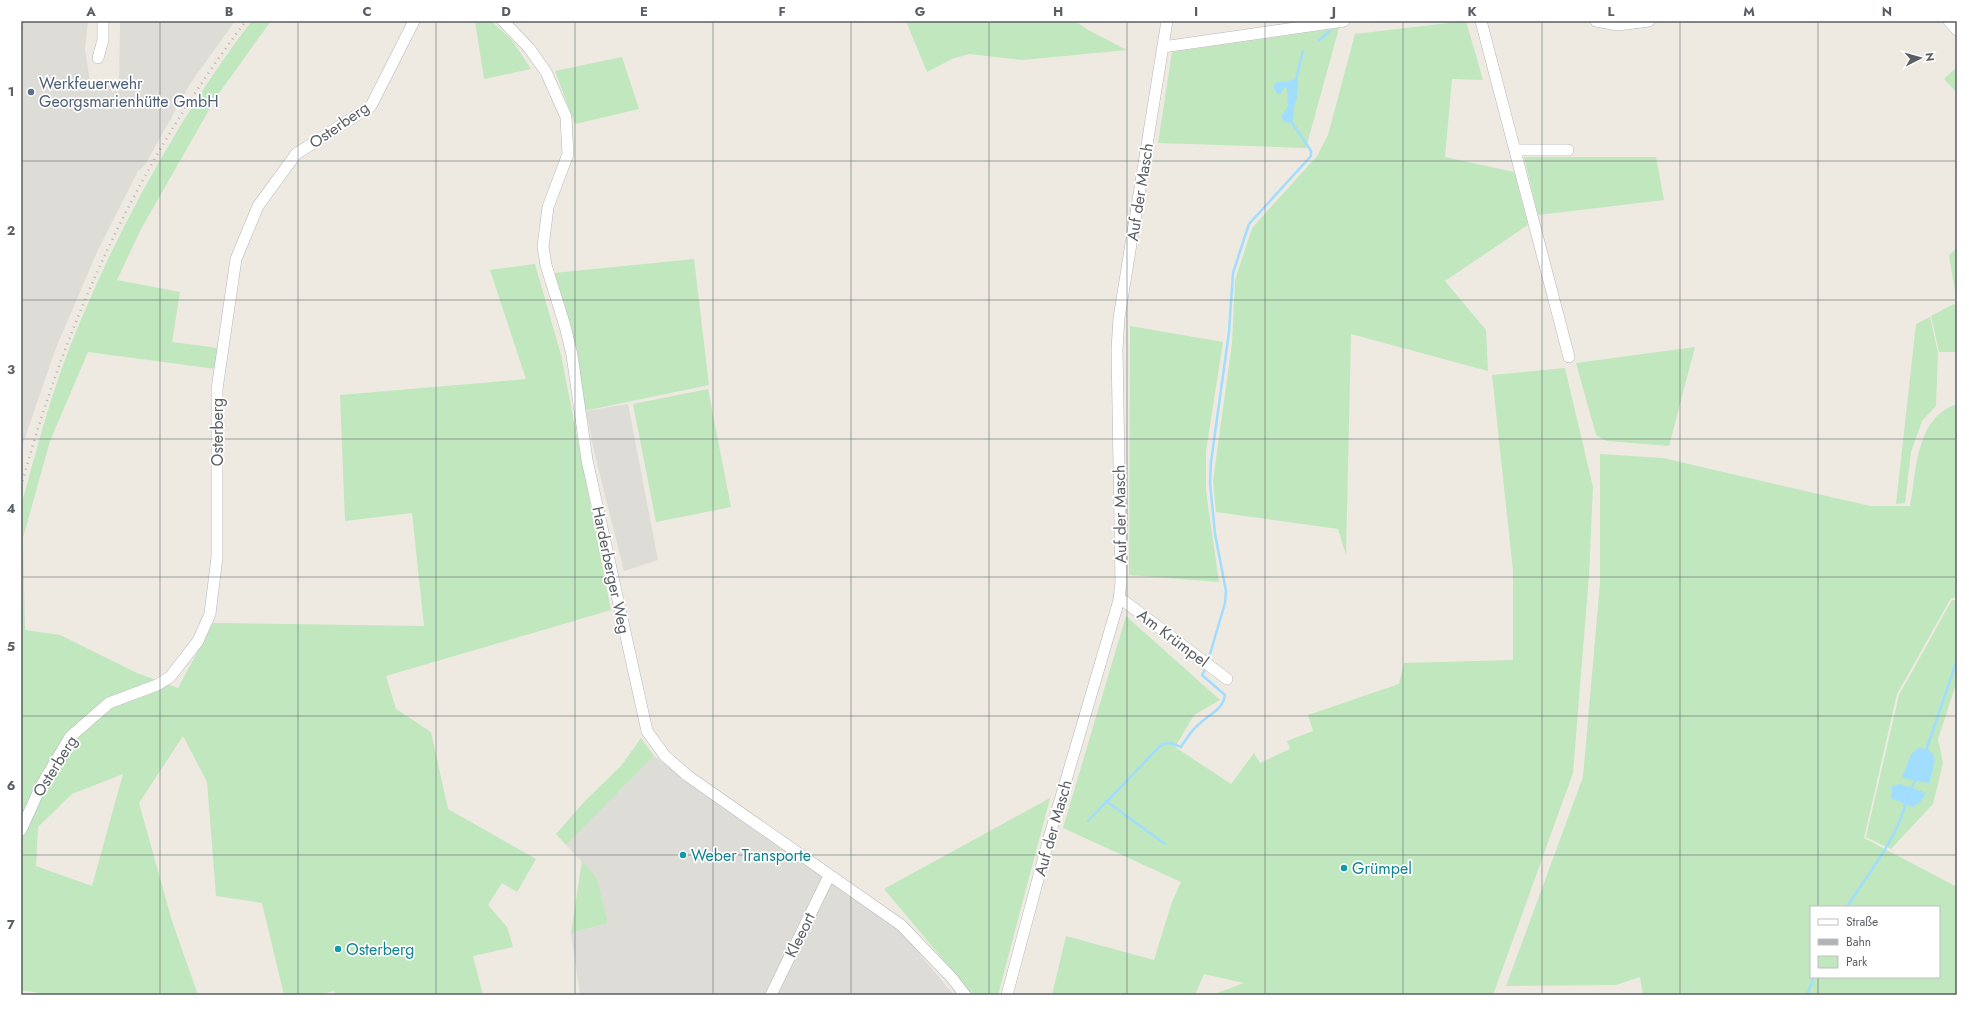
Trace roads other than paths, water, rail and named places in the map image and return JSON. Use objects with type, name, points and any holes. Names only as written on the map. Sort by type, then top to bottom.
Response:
[{"type":"street","points":[[98,58],[103,40],[103,21]]},
{"type":"street","name":"Osterberg","points":[[21,830],[41,786],[70,737],[109,703],[157,685],[170,677],[198,641],[210,614],[217,557],[217,389],[236,259],[258,206],[296,154],[371,106],[414,21]]},
{"type":"street","name":"Harderberger Weg","points":[[503,21],[529,48],[546,72],[566,117],[568,154],[548,207],[543,247],[546,265],[565,326],[572,355],[587,460],[647,730],[665,756],[688,776],[901,925],[952,978],[965,995]]},
{"type":"street","name":"Auf der Masch","points":[[1007,995],[1049,838],[1119,600],[1121,582],[1117,349],[1119,318],[1167,21]]},
{"type":"street","points":[[1163,47],[1344,21]]},
{"type":"street","points":[[1481,21],[1569,358]]},
{"type":"street","points":[[1596,21],[1618,25],[1649,21]]},
{"type":"street","points":[[1949,21],[1957,30]]},
{"type":"street","points":[[1515,150],[1568,150]]},
{"type":"street","name":"Am Krümpel","points":[[1119,600],[1124,601],[1227,678]]},
{"type":"street","name":"Kleeort","points":[[771,995],[829,876]]},
{"type":"water","points":[[1298,77],[1293,117],[1291,123],[1284,122],[1281,117],[1288,106],[1287,88],[1285,87],[1280,94],[1277,94],[1273,86],[1277,82],[1286,82]]},
{"type":"water","points":[[1918,748],[1926,749],[1934,756],[1934,766],[1929,783],[1902,778],[1911,754]]},
{"type":"water","points":[[1900,784],[1926,793],[1920,802],[1912,807],[1891,798],[1892,786]]},
{"type":"waterway","points":[[1319,40],[1330,31]]},
{"type":"waterway","points":[[1296,79],[1303,51]]},
{"type":"waterway","points":[[1208,661],[1225,603],[1226,591],[1215,534],[1210,483],[1211,462],[1229,332],[1233,273],[1249,224],[1311,156],[1311,151],[1291,121]]},
{"type":"waterway","points":[[1927,748],[1957,660]]},
{"type":"waterway","points":[[1088,821],[1162,744],[1171,743],[1181,747],[1195,727],[1221,705],[1225,695],[1202,675],[1206,668]]},
{"type":"waterway","points":[[1911,788],[1915,781]]},
{"type":"waterway","points":[[1106,801],[1165,844]]},
{"type":"waterway","points":[[1848,906],[1889,843],[1902,816],[1905,804]]},
{"type":"waterway","points":[[1807,995],[1814,978]]},
{"type":"railway","points":[[21,35],[23,21]]},
{"type":"railway","points":[[21,487],[39,424],[60,363],[84,302],[111,243],[140,185],[172,129],[208,74],[246,21]]},
{"type":"place","name":"Werkfeuerwehr Georgsmarienhütte GmbH","points":[[31,92]]},
{"type":"place","name":"Weber Transporte","points":[[683,855]]},
{"type":"place","name":"Grümpel","points":[[1344,868]]},
{"type":"place","name":"Osterberg","points":[[338,949]]}]
